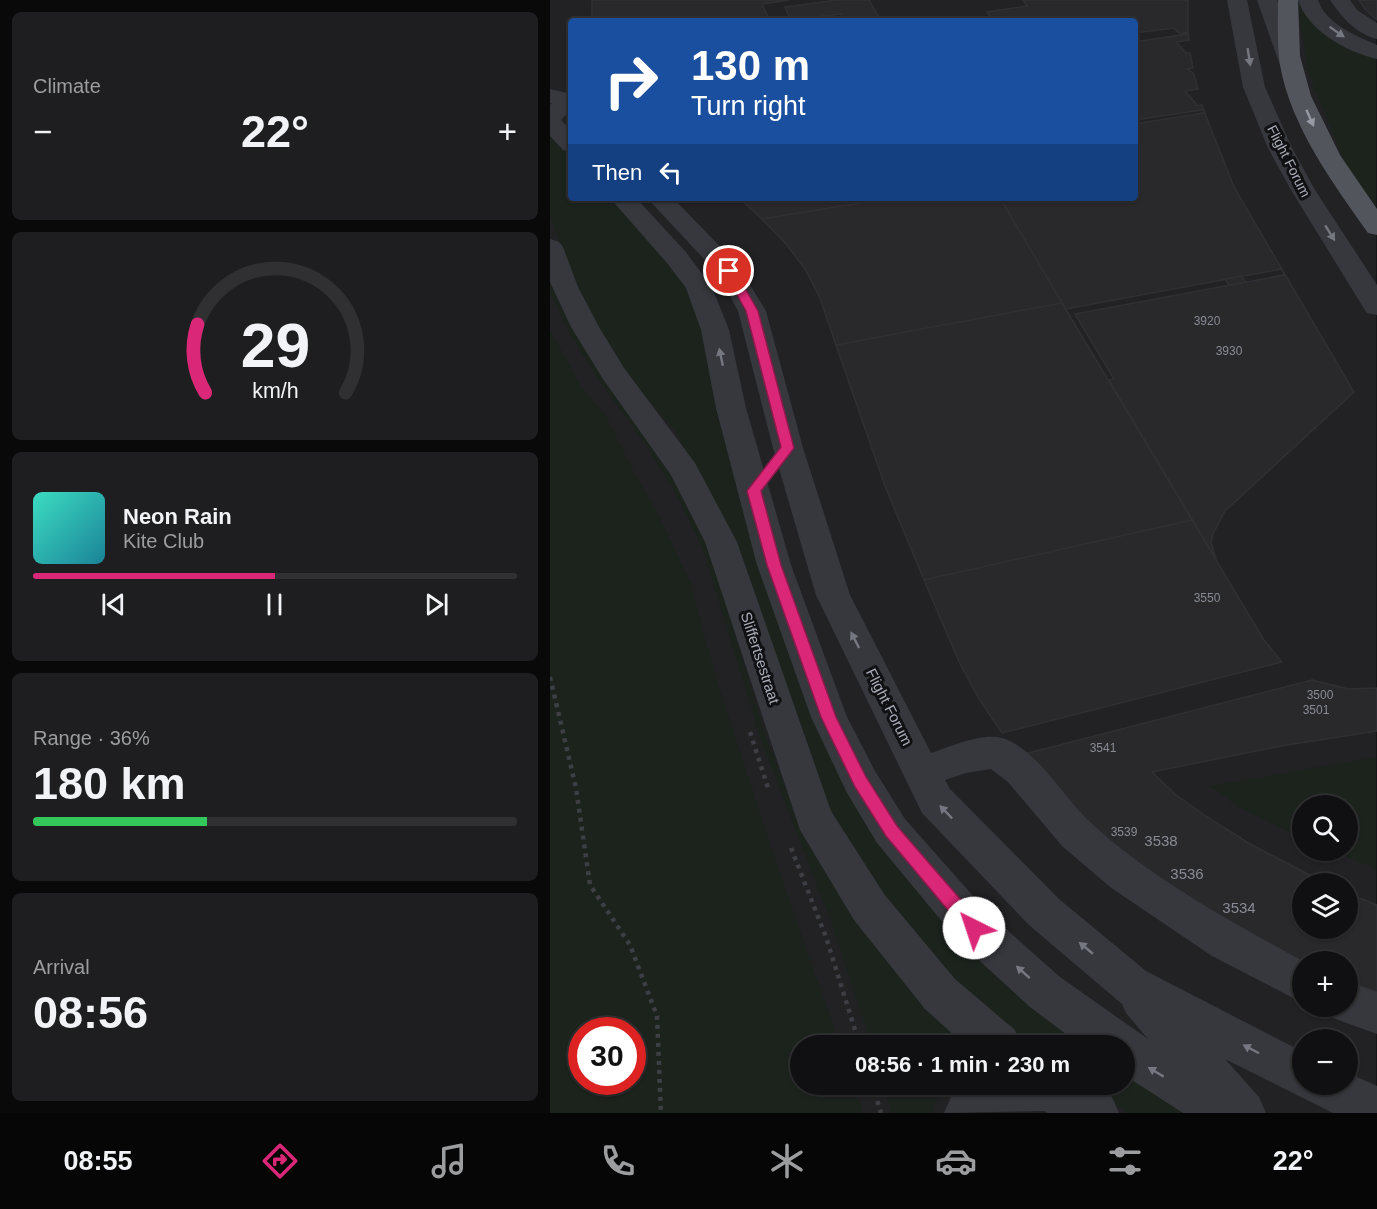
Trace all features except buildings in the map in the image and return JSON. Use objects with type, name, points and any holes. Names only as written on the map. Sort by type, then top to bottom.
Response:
[{"type":"main road","points":[[1288,0],[1292,68],[1303,102],[1324,151],[1376,228]]},
{"type":"street","name":"Flight Forum","points":[[1237,0],[1254,87],[1280,148],[1303,190],[1376,308]]},
{"type":"street","points":[[1267,0],[1292,68]]},
{"type":"street","points":[[1308,0],[1309,7],[1324,23],[1343,37],[1376,53]]},
{"type":"street","points":[[1321,0],[1344,19],[1376,35]]},
{"type":"street","points":[[1340,0],[1351,14],[1376,35]]},
{"type":"street","points":[[550,75],[563,100],[550,120],[568,141]]},
{"type":"street","points":[[625,201],[676,257],[699,287],[715,330],[731,408],[774,565],[829,717],[860,782],[891,831],[974,928],[1045,992],[1104,1035]]},
{"type":"street","name":"Flight Forum","points":[[662,201],[729,271],[752,311],[788,448],[833,595],[936,801],[1044,912],[1131,986],[1292,1070]]},
{"type":"street","name":"Sliffertsestraat","points":[[550,247],[565,287],[585,327],[613,373],[684,471],[721,542],[814,818],[869,906],[940,994],[987,1035]]},
{"type":"street","points":[[731,408],[788,448],[754,491]]},
{"type":"street","points":[[922,772],[966,757],[997,752],[1021,771],[1076,834],[1124,874],[1227,942],[1292,977]]},
{"type":"street","points":[[1131,986],[1243,1113]]},
{"type":"street","points":[[1358,1006],[1376,1013]]},
{"type":"street","points":[[1135,1056],[1224,1113]]},
{"type":"street","points":[[967,1113],[996,1095]]},
{"type":"street","points":[[1054,1095],[1096,1113]]},
{"type":"street","points":[[1344,1095],[1376,1109]]},
{"type":"path","points":[[550,677],[576,788],[590,885],[630,945],[657,1016],[661,1113]]},
{"type":"path","points":[[750,731],[772,797]]},
{"type":"path","points":[[788,840],[826,937],[857,1035]]},
{"type":"path","points":[[875,1095],[881,1113]]},
{"type":"shaded area","points":[[550,0],[1376,0],[1376,1113],[850,1113],[844,1095],[1135,1095],[1135,1035],[824,1035],[550,344]]},
{"type":"shaded area","points":[[1297,0],[1301,0],[1376,58],[1376,211],[1348,170],[1308,73]]},
{"type":"shaded area","points":[[550,130],[568,149],[568,201],[617,201],[696,297],[829,739],[1093,1035],[1018,1035],[948,977],[842,840],[814,781],[778,659],[732,541],[709,492],[674,430],[619,365],[578,292],[550,216]]},
{"type":"shaded area","points":[[550,276],[686,499],[710,551],[766,736],[805,838],[840,894],[959,1035],[868,1035],[831,922],[760,738],[704,553],[680,501],[646,445],[600,382],[570,334],[550,292]]},
{"type":"shaded area","points":[[550,330],[581,387],[606,416],[639,482],[656,509],[691,584],[715,674],[770,844],[837,1035],[790,1035],[790,1095],[857,1095],[863,1113],[550,1113]]},
{"type":"shaded area","points":[[1376,757],[1376,869],[1356,861],[1358,795],[1292,795],[1292,833],[1240,808],[1210,786]]},
{"type":"shaded area","points":[[1135,1069],[1208,1113],[1127,1113],[1099,1095],[1135,1095]]},
{"type":"shaded area","points":[[886,1095],[941,1095],[934,1104],[932,1113],[892,1113]]},
{"type":"route","points":[[729,271],[752,311],[788,448],[754,491],[774,565],[829,717],[860,782],[891,831],[974,928]]}]
